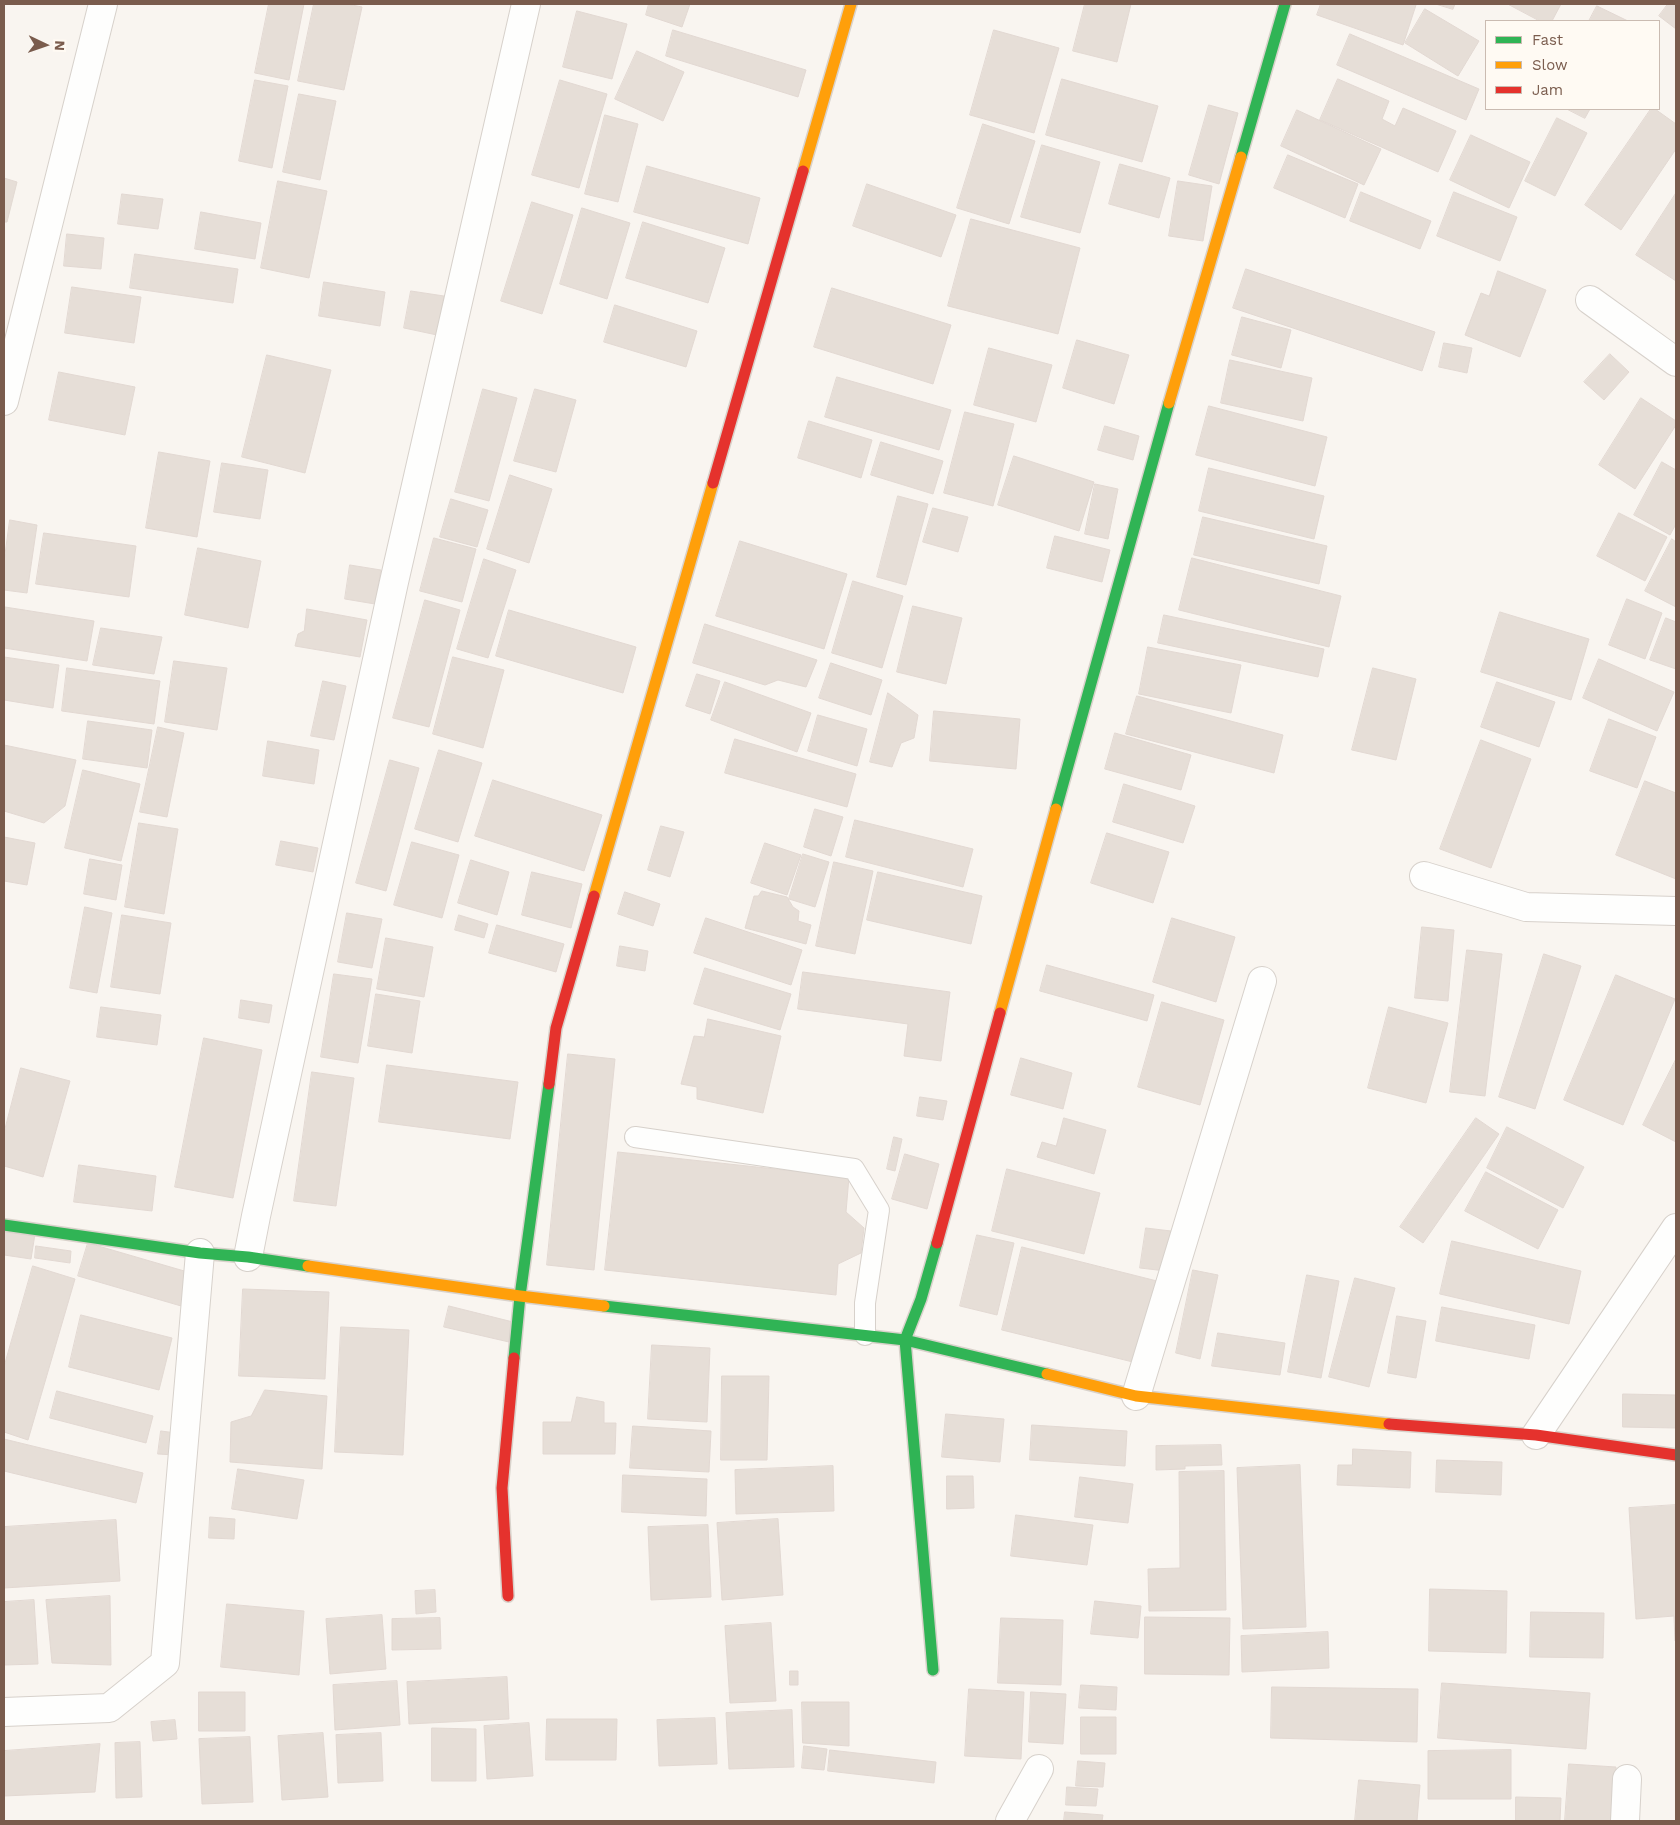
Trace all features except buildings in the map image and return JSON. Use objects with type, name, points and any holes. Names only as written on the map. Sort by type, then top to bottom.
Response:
[{"type":"street","points":[[4,400],[103,4]]},
{"type":"street","points":[[248,1257],[394,582],[526,4]]},
{"type":"street","points":[[508,1596],[502,1488],[520,1296],[556,1028],[851,4]]},
{"type":"street","points":[[933,1670],[905,1340],[924,1289],[1157,443],[1285,4]]},
{"type":"street","points":[[1590,300],[1676,362]]},
{"type":"street","points":[[1424,876],[1526,907],[1676,911]]},
{"type":"street","points":[[1136,1396],[1262,981]]},
{"type":"street","points":[[4,1225],[200,1253],[248,1257],[520,1296],[905,1340],[1136,1396],[1362,1422],[1536,1435],[1676,1455]]},
{"type":"street","points":[[1536,1435],[1676,1228]]},
{"type":"street","points":[[4,1712],[108,1708],[165,1663],[200,1253]]},
{"type":"street","points":[[1010,1821],[1039,1769]]},
{"type":"street","points":[[1625,1821],[1627,1779]]},
{"type":"lane","points":[[635,1137],[854,1169],[879,1210],[865,1303],[865,1336]]},
{"type":"traffic: fast","points":[[1241,157],[1285,4]]},
{"type":"traffic: fast","points":[[1056,809],[1169,403]]},
{"type":"traffic: fast","points":[[514,1358],[520,1296],[549,1084]]},
{"type":"traffic: fast","points":[[4,1225],[200,1253],[248,1257],[308,1266]]},
{"type":"traffic: fast","points":[[933,1670],[905,1340],[921,1299],[937,1243]]},
{"type":"traffic: fast","points":[[604,1306],[905,1340],[1047,1374]]},
{"type":"traffic: slow","points":[[803,171],[851,4]]},
{"type":"traffic: slow","points":[[1169,403],[1241,157]]},
{"type":"traffic: slow","points":[[594,896],[713,483]]},
{"type":"traffic: slow","points":[[1000,1013],[1056,809]]},
{"type":"traffic: slow","points":[[308,1266],[604,1306]]},
{"type":"traffic: slow","points":[[1047,1374],[1136,1396],[1389,1424]]},
{"type":"traffic: jam","points":[[713,483],[803,171]]},
{"type":"traffic: jam","points":[[549,1084],[556,1028],[594,896]]},
{"type":"traffic: jam","points":[[937,1243],[1000,1013]]},
{"type":"traffic: jam","points":[[508,1596],[502,1488],[514,1358]]},
{"type":"traffic: jam","points":[[1389,1424],[1536,1435],[1676,1455]]}]
